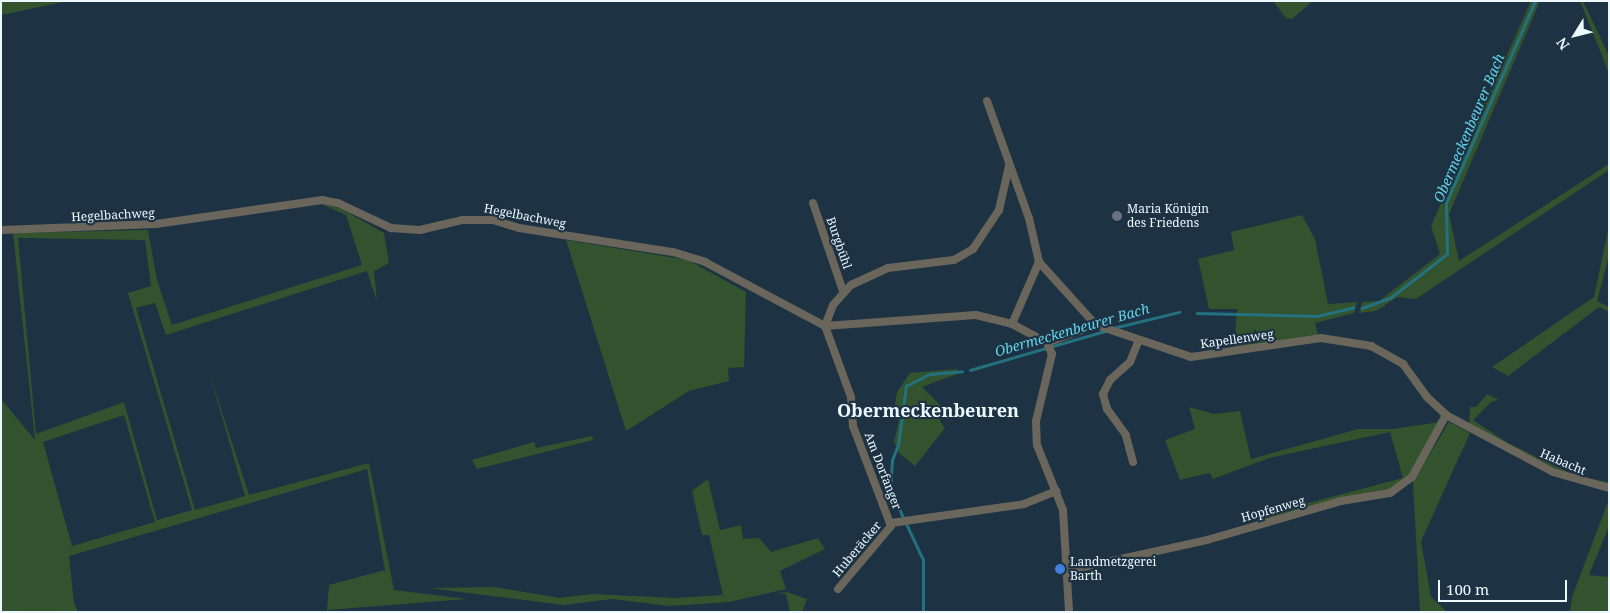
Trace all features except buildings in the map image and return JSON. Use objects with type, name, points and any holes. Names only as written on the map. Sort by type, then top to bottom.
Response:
[{"type":"street","name":"Kapellenweg","points":[[987,101],[1029,218],[1039,262],[1098,326],[1138,342],[1191,357],[1321,338],[1356,341],[1394,357],[1446,414],[1511,450]]},
{"type":"street","name":"Burgbühl","points":[[813,203],[843,291],[888,268],[935,265],[964,256],[992,226],[1002,200],[1009,166]]},
{"type":"street","name":"Hegelbachweg","points":[[1,230],[156,224],[322,200],[338,203],[391,228],[420,230],[462,220],[493,220],[527,229],[673,252],[705,262],[825,326]]},
{"type":"street","points":[[1012,324],[1039,262]]},
{"type":"street","points":[[825,326],[843,291]]},
{"type":"street","points":[[825,326],[955,314],[1012,324],[1049,346]]},
{"type":"street","name":"Am Dorfanger","points":[[825,326],[851,398],[853,426],[891,523],[1024,504],[1057,491]]},
{"type":"street","points":[[1049,346],[1098,326]]},
{"type":"street","points":[[1133,462],[1130,444],[1103,394],[1110,380],[1130,362],[1138,342]]},
{"type":"street","points":[[1049,346],[1051,366],[1036,421],[1037,444],[1063,510],[1069,612]]},
{"type":"street","name":"Hopfenweg","points":[[1066,571],[1207,540],[1341,501],[1390,493],[1412,478],[1446,414]]},
{"type":"street","name":"Habacht","points":[[1511,450],[1576,481],[1609,488]]},
{"type":"street","name":"Huberäcker","points":[[838,589],[889,533],[891,523]]},
{"type":"green space","points":[[1,1],[68,1],[1,15]]},
{"type":"green space","points":[[1273,1],[1313,1],[1292,19],[1286,18]]},
{"type":"green space","points":[[1531,1],[1540,1],[1449,214],[1459,261],[1609,164],[1609,170],[1416,299],[1397,297],[1376,311],[1359,313],[1362,302],[1379,301],[1440,254],[1431,226]]},
{"type":"green space","points":[[1580,1],[1583,1],[1609,56],[1609,73]]},
{"type":"green space","points":[[321,204],[340,208],[384,233],[389,263],[374,271],[377,302],[367,271],[166,335],[155,303],[136,308],[195,510],[245,496],[208,369],[249,495],[369,463],[394,590],[467,599],[327,610],[329,585],[385,570],[367,469],[69,556],[74,603],[78,612],[1,612],[1,399],[35,440],[13,233],[148,230],[157,280],[172,325],[362,265],[346,215]],"holes":[[[18,238],[145,240],[151,286],[128,293],[192,510],[157,520],[124,402],[36,434]],[[124,415],[155,522],[72,546],[43,442]]]},
{"type":"green space","points":[[1302,215],[1315,239],[1328,304],[1357,302],[1354,313],[1315,323],[1318,335],[1234,349],[1237,309],[1209,309],[1198,259],[1234,250],[1231,232]]},
{"type":"green space","points":[[1609,225],[1609,256],[1597,301],[1609,307],[1609,312],[1599,307],[1508,376],[1492,367],[1594,297]]},
{"type":"green space","points":[[566,240],[688,260],[746,292],[744,367],[728,368],[729,381],[689,391],[626,431]]},
{"type":"green space","points":[[957,369],[957,374],[922,387],[941,406],[940,421],[945,428],[915,466],[899,453],[894,442],[899,420],[893,416],[897,392],[910,373]]},
{"type":"green space","points":[[1487,394],[1499,400],[1491,402],[1473,420],[1508,443],[1578,477],[1609,482],[1609,485],[1573,477],[1469,424],[1470,407],[1476,407]]},
{"type":"green space","points":[[1189,407],[1214,414],[1240,411],[1251,459],[1358,429],[1393,429],[1440,422],[1410,476],[1390,491],[1232,531],[1293,507],[1403,478],[1390,432],[1269,458],[1213,479],[1210,473],[1180,480],[1165,440],[1195,429]]},
{"type":"green space","points":[[1449,422],[1470,433],[1421,541],[1431,597],[1447,612],[1420,612],[1413,482]]},
{"type":"green space","points":[[592,436],[593,440],[477,469],[472,460],[534,442],[536,448]]},
{"type":"green space","points":[[708,479],[720,530],[741,525],[743,539],[759,538],[771,552],[818,538],[825,549],[780,571],[786,589],[729,602],[670,606],[612,599],[564,605],[429,588],[494,587],[560,598],[591,594],[676,598],[723,595],[709,535],[702,535],[692,491]]},
{"type":"green space","points":[[1609,499],[1609,526],[1589,575],[1609,577],[1609,612],[1570,612],[1572,597]]},
{"type":"green space","points":[[787,592],[807,599],[802,612],[790,612],[786,594],[777,593]]},
{"type":"waterway","name":"Obermeckenbeurer Bach","points":[[1362,308],[1390,298],[1447,254],[1446,203],[1535,1]]},
{"type":"waterway","name":"Obermeckenbeurer Bach","points":[[1197,313],[1317,316],[1353,308]]},
{"type":"waterway","name":"Obermeckenbeurer Bach","points":[[1113,328],[1179,312]]},
{"type":"waterway","name":"Obermeckenbeurer Bach","points":[[970,370],[1105,331]]},
{"type":"waterway","name":"Obermeckenbeurer Bach","points":[[923,612],[923,560],[890,490],[892,460],[898,445],[906,386],[930,374],[962,371]]},
{"type":"place","name":"Maria Königin des Friedens","points":[[1117,216]]},
{"type":"place","name":"Landmetzgerei Barth","points":[[1060,569]]},
{"type":"district","name":"Obermeckenbeuren","points":[[928,410]]}]
